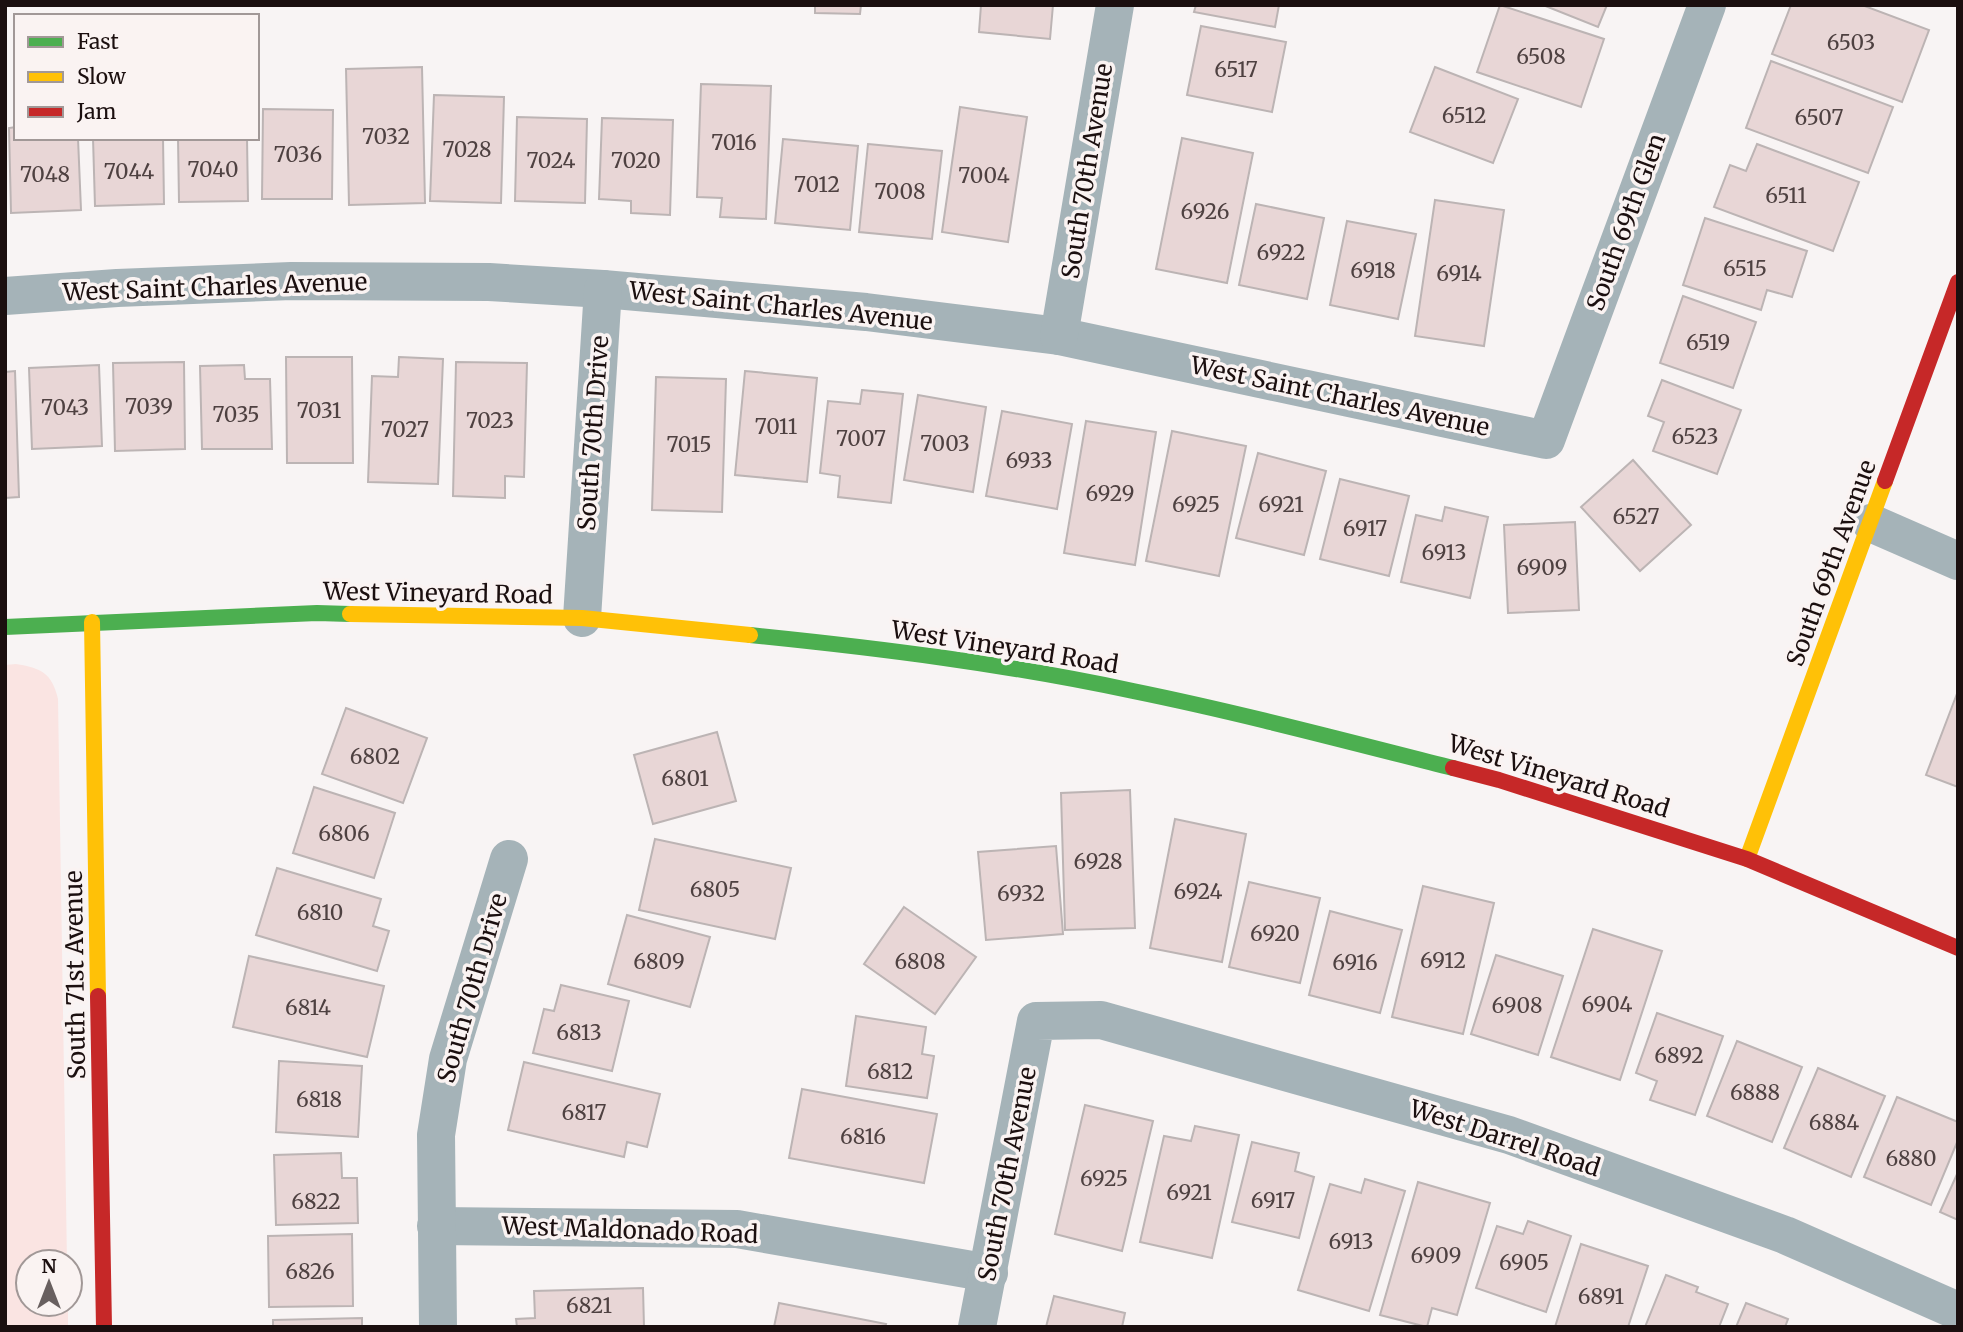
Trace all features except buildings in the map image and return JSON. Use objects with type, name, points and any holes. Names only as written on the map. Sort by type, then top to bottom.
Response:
[{"type":"street","name":"South 70th Avenue","points":[[1059,336],[1115,5]]},
{"type":"street","name":"South 69th Glen","points":[[1546,440],[1707,5]]},
{"type":"street","name":"West Saint Charles Avenue","points":[[5,296],[117,288],[291,281],[489,282],[866,312],[1059,336],[1546,440]]},
{"type":"street","name":"South 69th Avenue","points":[[1747,859],[1958,282]]},
{"type":"street","name":"South 70th Drive","points":[[582,618],[603,289]]},
{"type":"street","points":[[1871,523],[1958,561]]},
{"type":"street","name":"West Vineyard Road","points":[[5,627],[317,613],[582,618],[855,646],[996,666],[1131,690],[1241,714],[1499,780],[1747,859],[1958,948]]},
{"type":"street","name":"South 71st Avenue","points":[[92,622],[104,1327]]},
{"type":"street","name":"South 70th Drive","points":[[438,1327],[436,1135],[448,1059],[509,859]]},
{"type":"street","name":"West Darrel Road","points":[[1036,1021],[1101,1020],[1509,1135],[1786,1235],[1958,1311]]},
{"type":"street","name":"South 70th Avenue","points":[[977,1327],[1036,1021]]},
{"type":"street","name":"West Maldonado Road","points":[[436,1226],[737,1229],[989,1273]]},
{"type":"shaded area","points":[[16,664],[44,673],[52,683],[58,699],[67,1248],[14,1248],[14,1318],[68,1318],[68,1327],[5,1327],[5,665]]},
{"type":"traffic: fast","points":[[5,627],[317,613],[350,614]]},
{"type":"traffic: fast","points":[[750,635],[943,658],[1086,681],[1253,718],[1453,768]]},
{"type":"traffic: slow","points":[[1747,859],[1885,481]]},
{"type":"traffic: slow","points":[[350,614],[582,618],[750,635]]},
{"type":"traffic: slow","points":[[92,622],[98,996]]},
{"type":"traffic: jam","points":[[1885,481],[1958,282]]},
{"type":"traffic: jam","points":[[1453,768],[1499,780],[1747,859],[1958,948]]},
{"type":"traffic: jam","points":[[98,996],[104,1327]]}]
